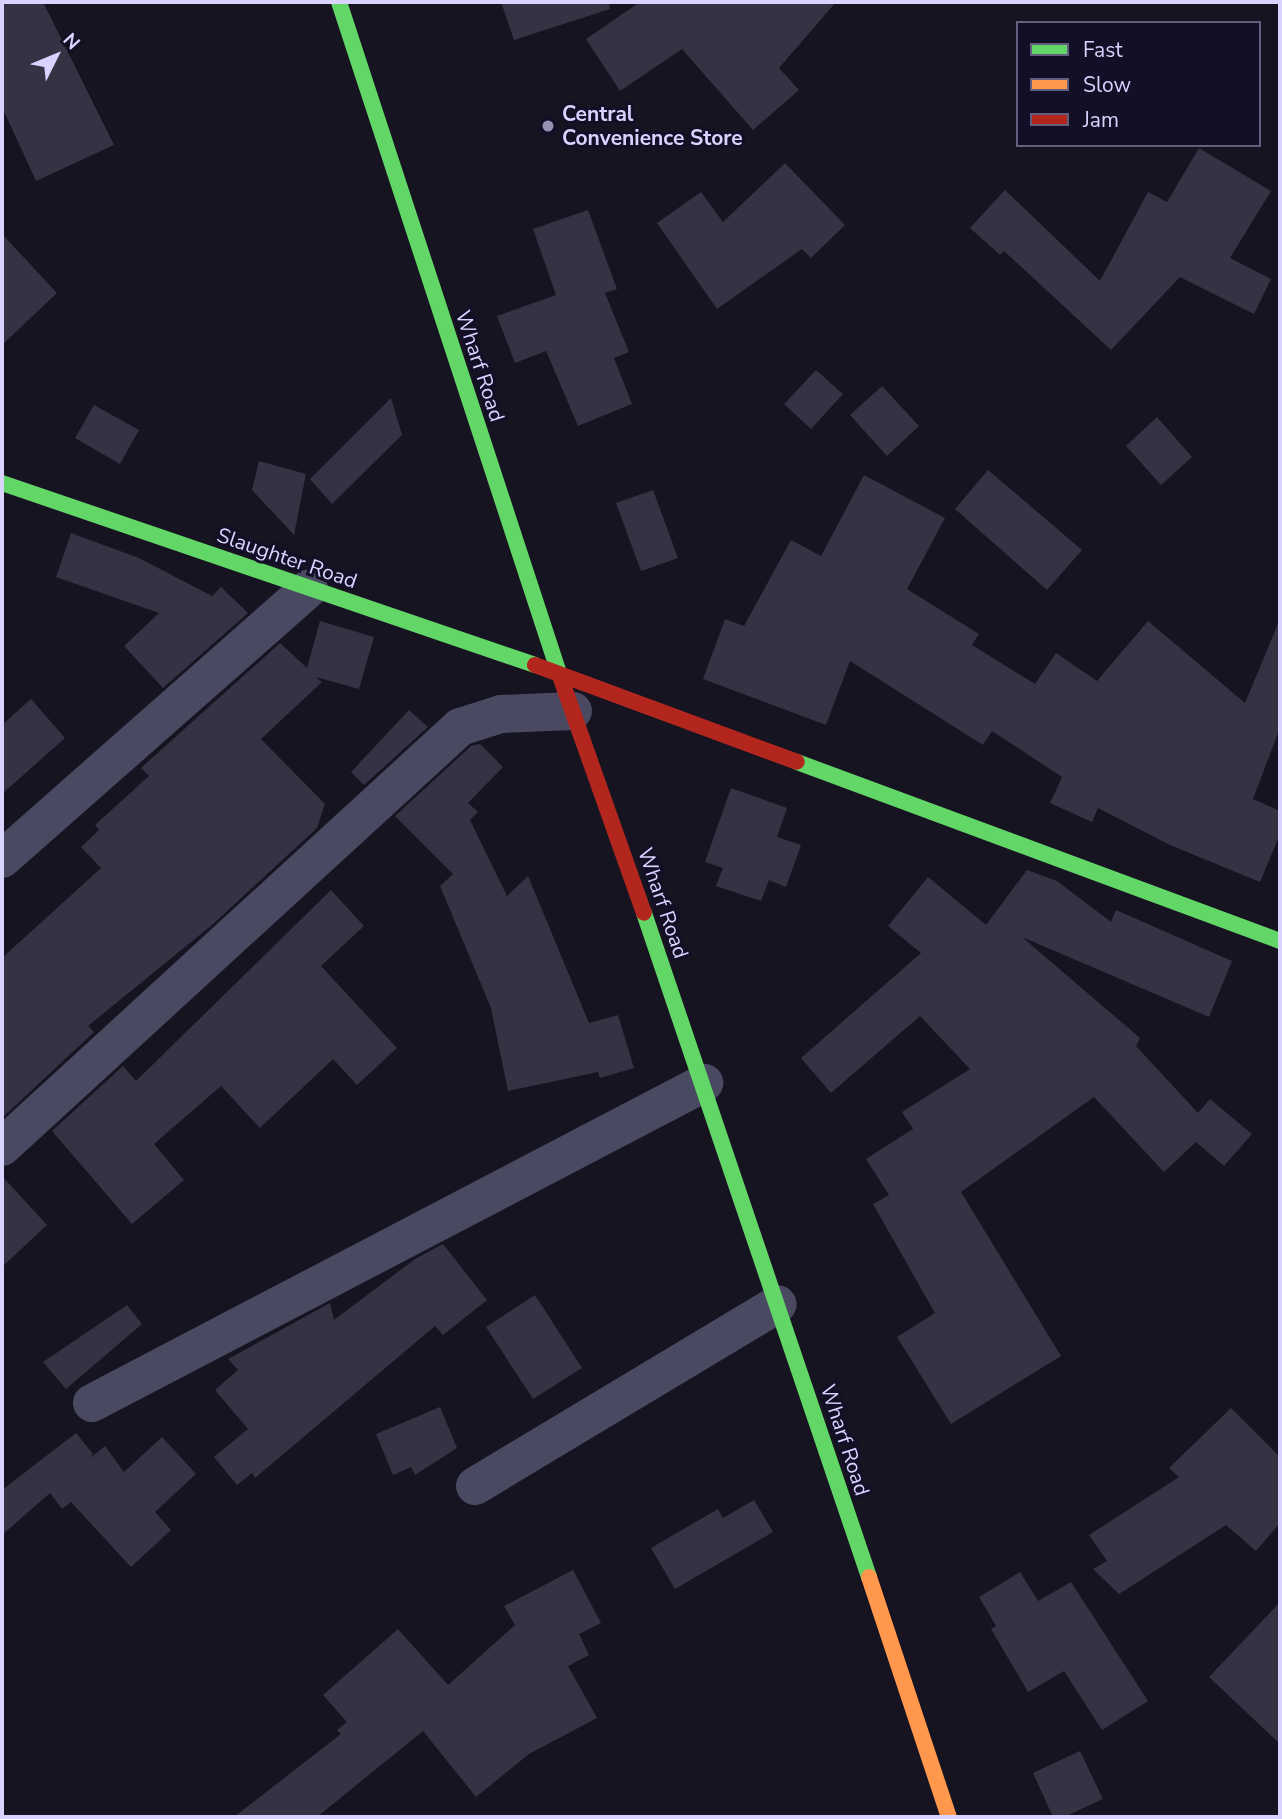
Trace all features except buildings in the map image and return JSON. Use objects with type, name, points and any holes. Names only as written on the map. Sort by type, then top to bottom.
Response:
[{"type":"main road","name":"Wharf Road","points":[[339,2],[559,673],[704,1083],[948,1817]]},
{"type":"main road","name":"Slaughter Road","points":[[2,483],[559,673],[1280,941]]},
{"type":"street","points":[[2,859],[309,588]]},
{"type":"street","points":[[2,1147],[460,727],[501,714],[573,711]]},
{"type":"street","points":[[92,1403],[704,1083]]},
{"type":"street","points":[[475,1486],[778,1304]]},
{"type":"traffic: fast","points":[[339,2],[560,676]]},
{"type":"traffic: fast","points":[[2,483],[535,665]]},
{"type":"traffic: fast","points":[[797,762],[1280,941]]},
{"type":"traffic: fast","points":[[644,913],[869,1577]]},
{"type":"traffic: slow","points":[[869,1577],[949,1817]]},
{"type":"traffic: jam","points":[[535,665],[797,762]]},
{"type":"traffic: jam","points":[[560,676],[644,913]]},
{"type":"place","name":"Central Convenience Store","points":[[548,126]]}]
